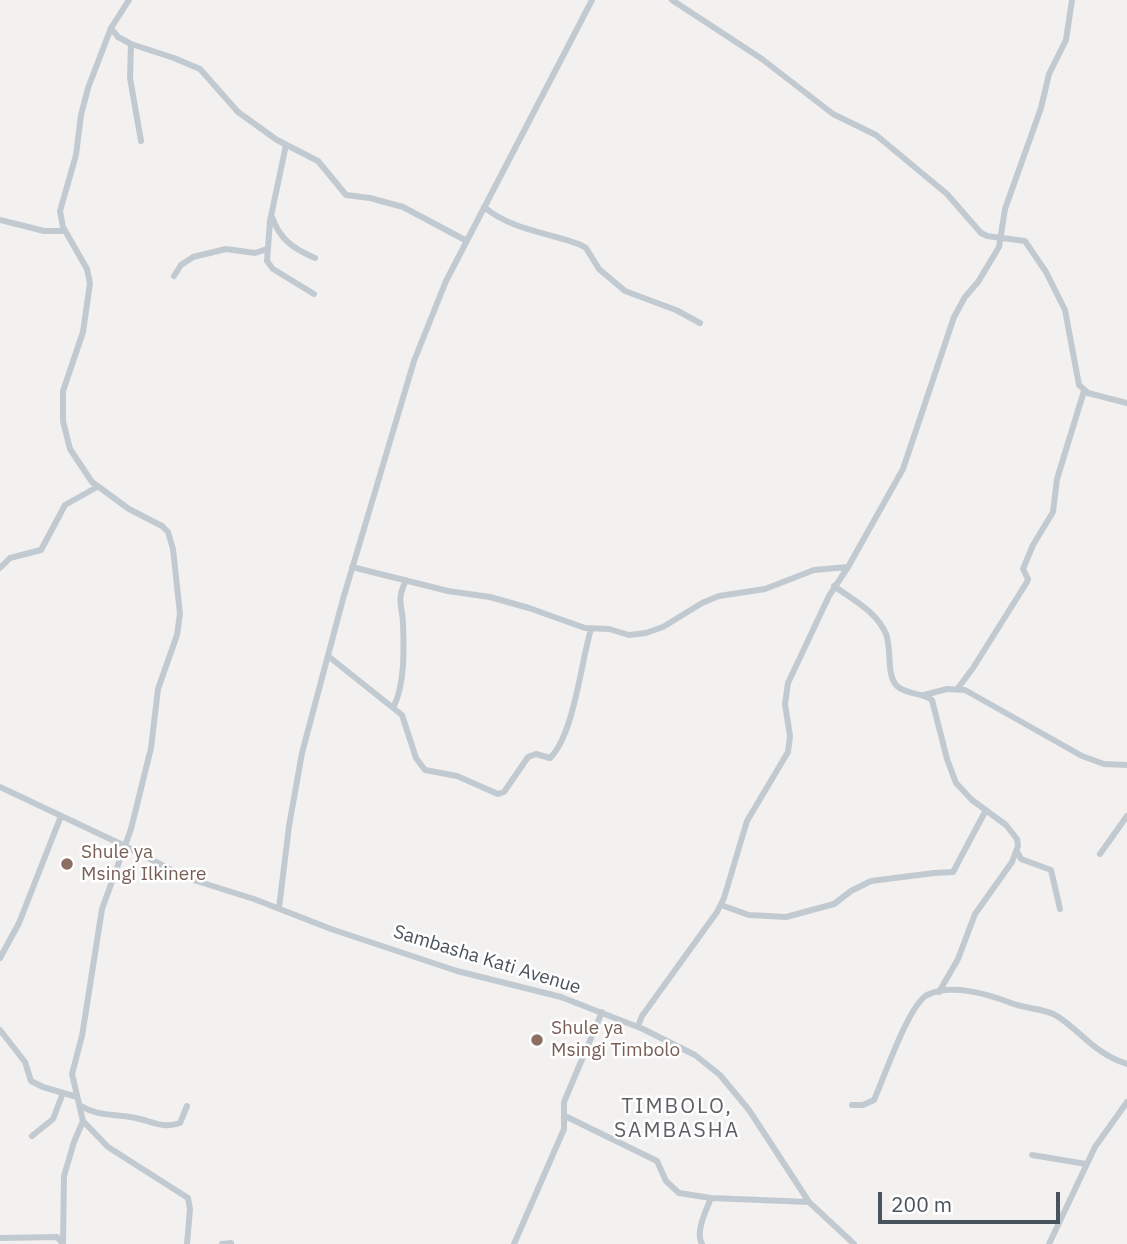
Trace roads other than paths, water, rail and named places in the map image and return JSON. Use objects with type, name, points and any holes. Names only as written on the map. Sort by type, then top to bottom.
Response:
[{"type":"street","points":[[63,1244],[64,1176],[83,1121],[72,1074],[82,1036],[102,909],[125,846],[151,748],[158,689],[177,635],[180,602],[168,532],[97,487],[76,459],[64,432],[61,400],[83,332],[90,284],[87,269],[65,231],[61,211],[76,155],[81,115],[88,89],[111,28],[129,0]]},
{"type":"street","points":[[279,908],[289,826],[302,753],[352,567],[414,361],[446,281],[592,0]]},
{"type":"street","points":[[672,0],[762,59],[833,114],[876,135],[947,194],[981,233],[1025,241],[1057,292],[1068,323],[1077,383],[1084,391],[1127,403]]},
{"type":"street","points":[[638,1026],[642,1016],[721,905],[747,821],[788,752],[790,736],[785,705],[786,690],[834,586],[848,567],[903,469],[954,317],[995,256],[1002,238],[1005,209],[1041,108],[1049,74],[1066,40],[1072,0]]},
{"type":"street","points":[[111,28],[118,37],[131,44],[200,69],[238,112],[286,145],[303,151],[318,161],[346,195],[403,207],[467,241]]},
{"type":"street","points":[[131,44],[130,78],[141,141]]},
{"type":"street","points":[[286,145],[271,215],[267,249],[269,265],[314,294]]},
{"type":"street","points":[[484,207],[534,233],[581,245],[600,269],[625,291],[676,310],[700,323]]},
{"type":"street","points":[[271,215],[276,230],[284,240],[315,258]]},
{"type":"street","points":[[0,220],[44,231],[65,231]]},
{"type":"street","points":[[174,276],[181,265],[194,257],[226,249],[255,253],[267,249]]},
{"type":"street","points":[[958,688],[1027,582],[1023,569],[1052,512],[1057,479],[1084,391]]},
{"type":"street","points":[[0,568],[10,558],[41,550],[65,505],[97,487]]},
{"type":"street","points":[[352,567],[448,591],[490,597],[591,629],[604,628],[629,635],[663,627],[702,603],[719,596],[765,589],[814,570],[848,567]]},
{"type":"street","points":[[394,706],[400,687],[402,657],[403,623],[399,602],[406,580]]},
{"type":"street","points":[[834,586],[878,621],[889,645],[890,677],[895,684],[904,690],[932,699],[956,783],[1017,839],[1017,849],[1012,862],[975,914],[958,959],[939,992]]},
{"type":"street","points":[[328,656],[394,706],[406,722],[416,758],[425,769],[457,776],[481,788],[502,793],[528,757],[536,754],[550,758],[555,752],[570,715],[591,629]]},
{"type":"street","points":[[924,695],[958,688],[1082,756],[1104,764],[1127,765]]},
{"type":"street","name":"Sambasha Kati Avenue","points":[[0,787],[125,846],[174,873],[457,971],[553,995],[602,1012],[638,1026],[695,1055],[720,1075],[749,1110],[809,1202],[854,1244]]},
{"type":"street","points":[[721,905],[750,915],[786,917],[834,904],[871,881],[950,873],[958,865],[986,810]]},
{"type":"street","points":[[0,958],[19,923],[61,816]]},
{"type":"street","points":[[1100,854],[1127,816]]},
{"type":"street","points":[[1017,849],[1021,859],[1051,870],[1060,909]]},
{"type":"street","points":[[852,1105],[863,1105],[874,1100],[906,1024],[920,1002],[928,995],[939,992],[979,994],[1052,1013],[1097,1050],[1127,1064]]},
{"type":"street","points":[[602,1012],[564,1102],[562,1111],[565,1116],[657,1161],[666,1181],[675,1191],[711,1198],[809,1202]]},
{"type":"street","points":[[0,1030],[25,1062],[31,1081],[77,1097]]},
{"type":"street","points":[[32,1136],[53,1119],[63,1093]]},
{"type":"street","points":[[1049,1244],[1086,1164],[1127,1102]]},
{"type":"street","points":[[81,1106],[97,1114],[133,1117],[165,1126],[180,1123],[185,1116],[187,1105]]},
{"type":"street","points":[[1119,1113],[1127,1119]]},
{"type":"street","points":[[514,1244],[564,1129],[565,1116]]},
{"type":"street","points":[[83,1121],[108,1147],[188,1198],[190,1204],[187,1244]]},
{"type":"street","points":[[1032,1155],[1086,1164]]},
{"type":"street","points":[[702,1244],[700,1233],[711,1198]]},
{"type":"street","points":[[0,1238],[57,1237],[63,1244]]},
{"type":"street","points":[[222,1244],[231,1243]]},
{"type":"place","name":"Shule ya Msingi Ilkinere","points":[[67,864]]},
{"type":"place","name":"Shule ya Msingi Timbolo","points":[[537,1040]]},
{"type":"district","name":"TIMBOLO, SAMBASHA","points":[[677,1119]]}]
